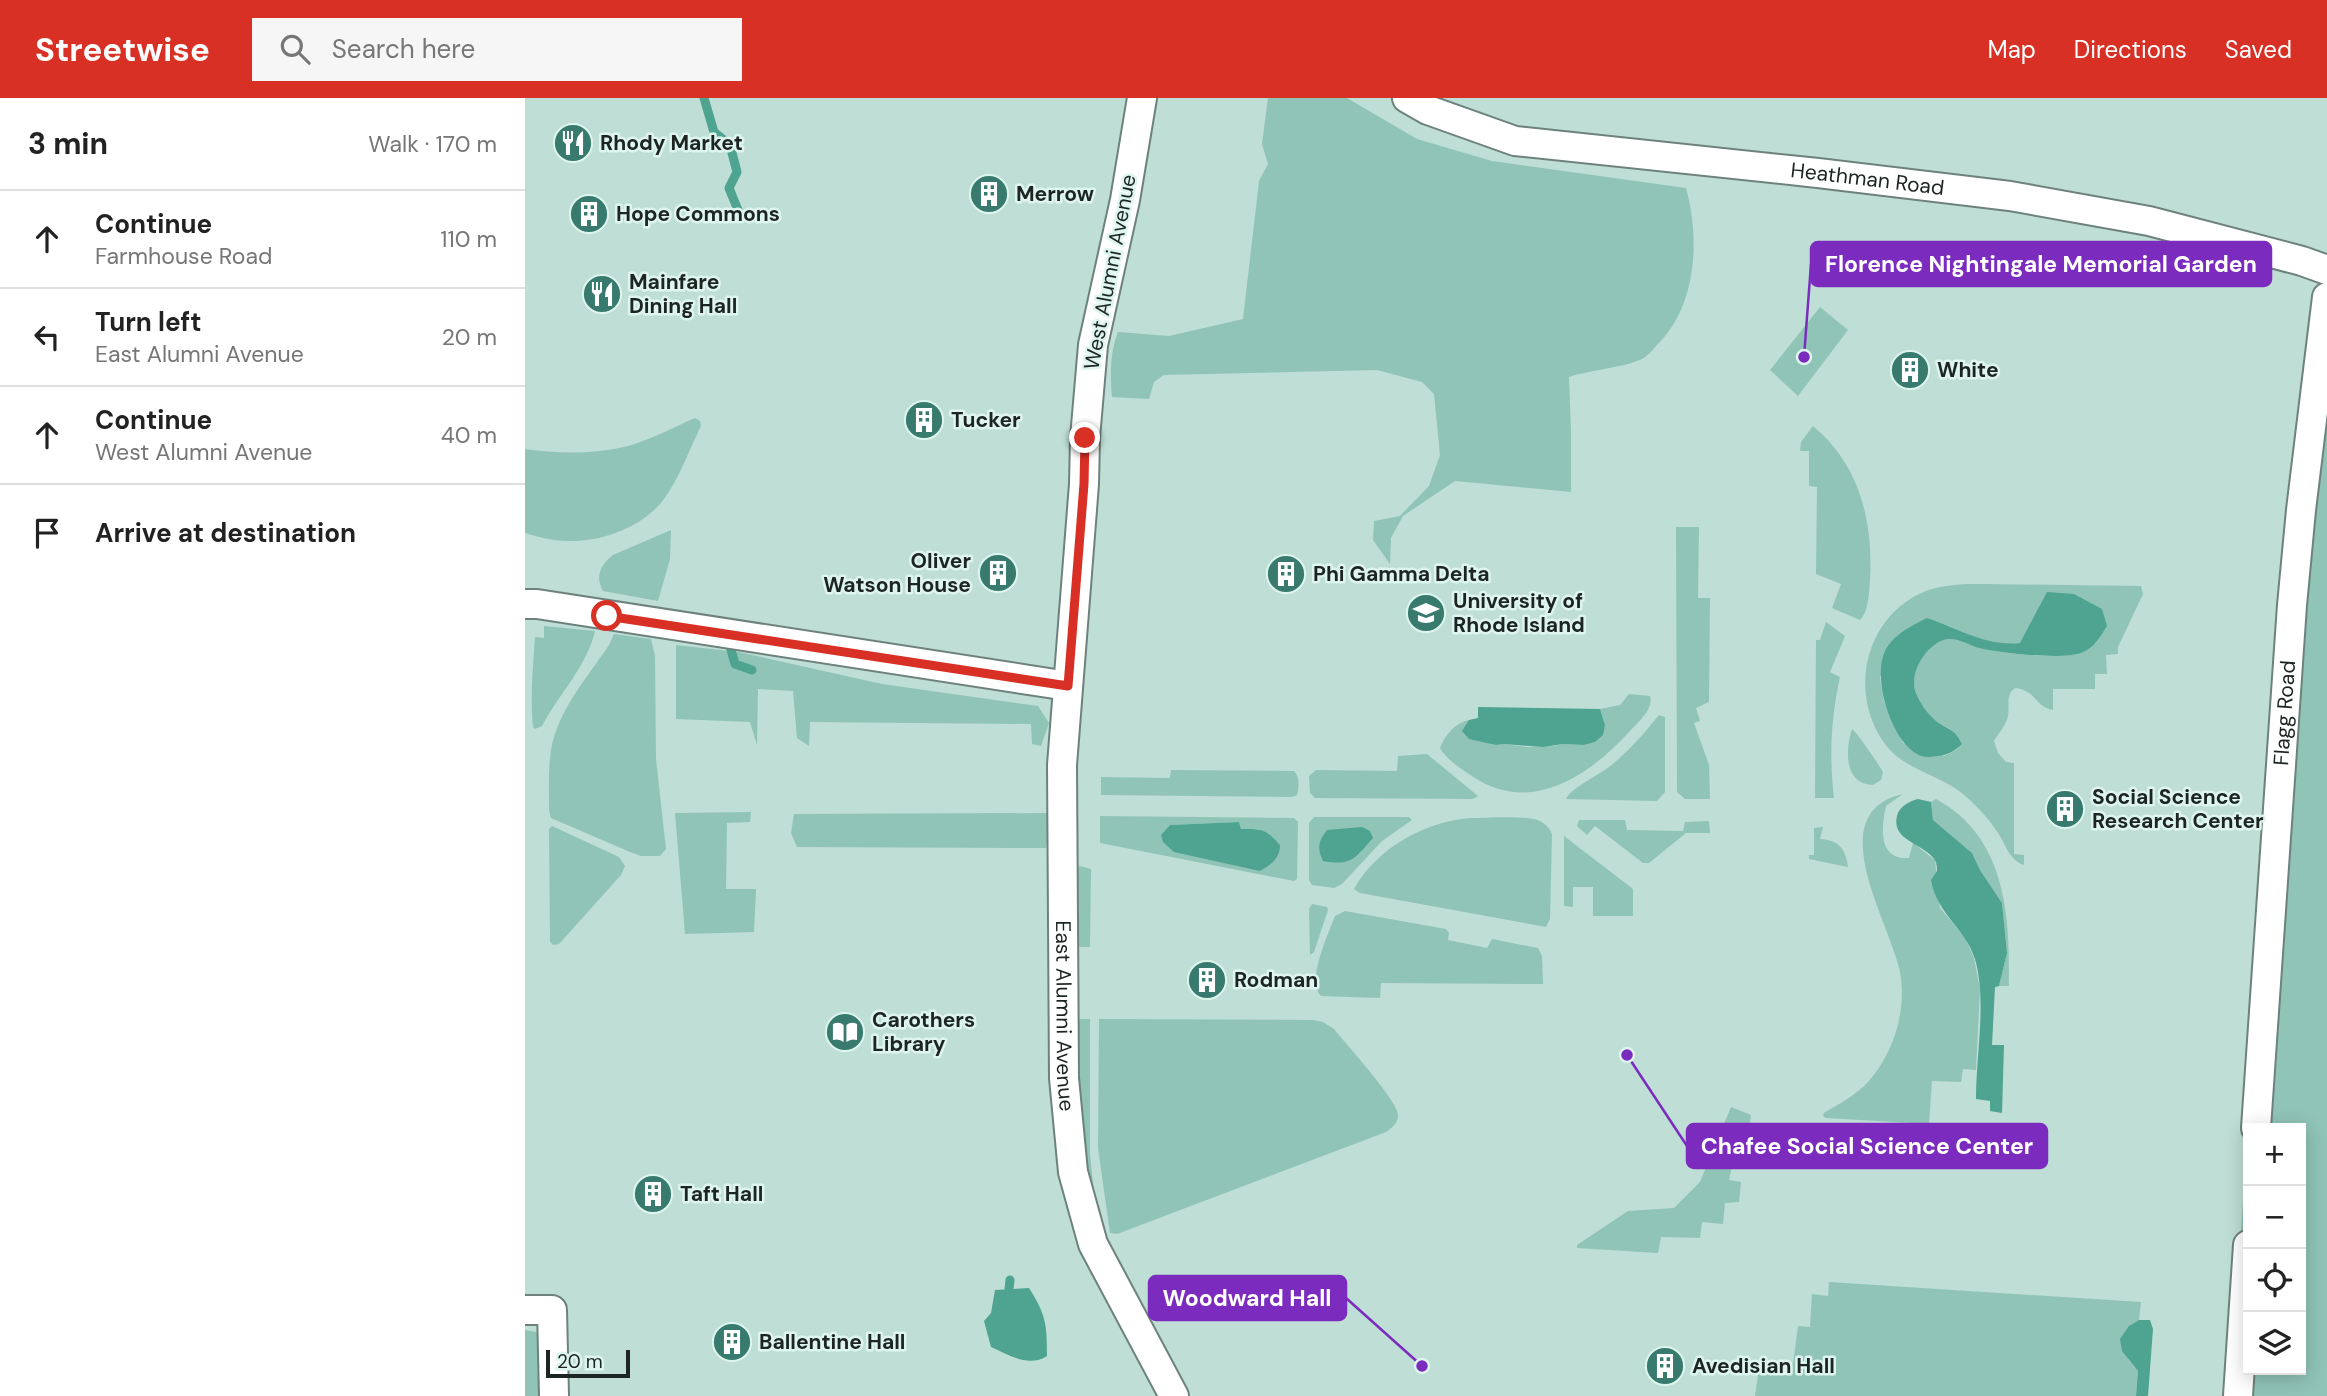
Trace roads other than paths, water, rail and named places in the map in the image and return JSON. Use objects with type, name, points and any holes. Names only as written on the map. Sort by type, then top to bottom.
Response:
[{"type":"street","name":"West Alumni Avenue","points":[[1072,614],[1093,345],[1125,200],[1142,98]]},
{"type":"street","name":"Heathman Road","points":[[1406,98],[1428,110],[1515,141],[2010,196],[2149,221],[2327,270]]},
{"type":"street","name":"Flagg Road","points":[[2256,1123],[2291,606],[2327,297]]},
{"type":"street","points":[[525,604],[1068,686]]},
{"type":"street","name":"East Alumni Avenue","points":[[1072,614],[1062,765],[1064,1078],[1073,1172],[1093,1244],[1174,1396]]},
{"type":"street","points":[[2238,1396],[2248,1249]]},
{"type":"street","points":[[538,1310],[554,1396]]},
{"type":"waterway","points":[[704,98],[714,132],[730,145],[737,172],[729,188],[738,210]]},
{"type":"waterway","points":[[730,646],[735,664],[752,670]]},
{"type":"waterway","points":[[1009,1289],[1010,1280]]},
{"type":"place","name":"Rhody Market","points":[[573,143]]},
{"type":"place","name":"Merrow","points":[[989,194]]},
{"type":"place","name":"Hope Commons","points":[[589,214]]},
{"type":"place","name":"Mainfare Dining Hall","points":[[602,294]]},
{"type":"place","name":"Florence Nightingale Memorial Garden","points":[[1804,357]]},
{"type":"place","name":"White","points":[[1910,370]]},
{"type":"place","name":"Tucker","points":[[924,420]]},
{"type":"place","name":"Oliver Watson House","points":[[998,573]]},
{"type":"place","name":"Phi Gamma Delta","points":[[1286,574]]},
{"type":"place","name":"University of Rhode Island","points":[[1426,613]]},
{"type":"place","name":"Social Science Research Center","points":[[2065,809]]},
{"type":"place","name":"Rodman","points":[[1207,980]]},
{"type":"place","name":"Carothers Library","points":[[845,1032]]},
{"type":"place","name":"Chafee Social Science Center","points":[[1627,1055]]},
{"type":"place","name":"Taft Hall","points":[[653,1194]]},
{"type":"place","name":"Ballentine Hall","points":[[732,1342]]},
{"type":"place","name":"Woodward Hall","points":[[1422,1366]]},
{"type":"place","name":"Avedisian Hall","points":[[1665,1366]]}]
